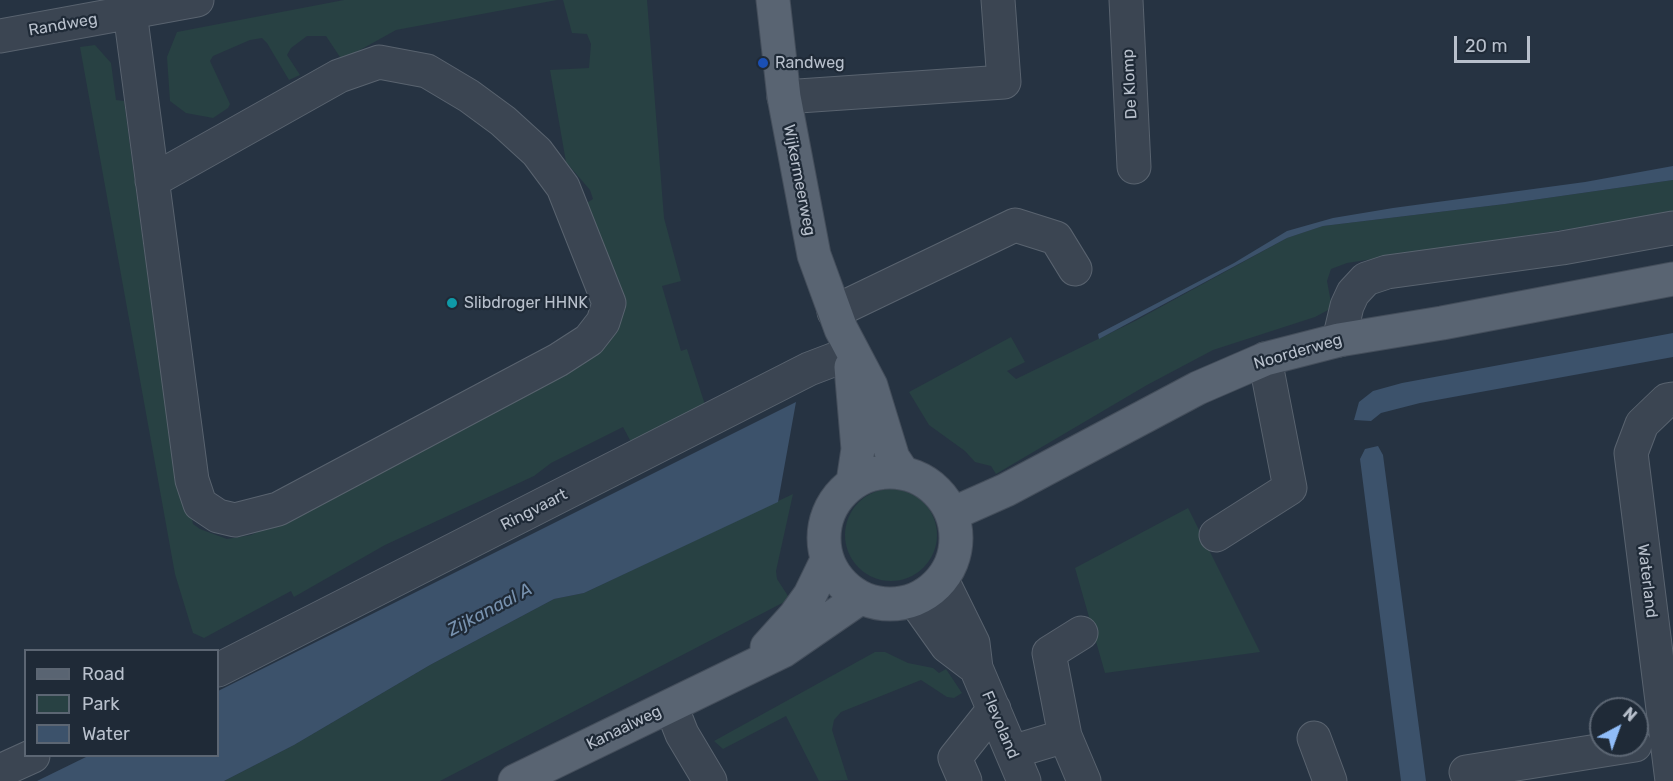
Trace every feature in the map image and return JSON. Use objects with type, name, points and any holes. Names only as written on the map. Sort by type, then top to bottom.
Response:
[{"type":"main road","name":"Wijkermeerweg","points":[[773,0],[784,97],[814,255],[851,353],[870,386],[893,458],[903,473]]},
{"type":"main road","name":"Noorderweg","points":[[952,514],[1006,490],[1198,388],[1264,359],[1339,340],[1673,279]]},
{"type":"main road","name":"Wijkermeerweg","points":[[851,353],[858,449],[853,482]]},
{"type":"main road","points":[[886,472],[903,473],[924,481],[941,495],[952,514],[957,531],[956,549],[951,565],[942,580],[930,592],[915,601],[887,605],[860,598],[846,588],[827,560],[823,543],[824,525],[830,509],[840,494],[853,482],[869,475],[886,472]]},
{"type":"main road","name":"Kanaalweg","points":[[733,676],[773,642],[795,616],[815,587],[827,560]]},
{"type":"main road","name":"Kanaalweg","points":[[515,781],[783,651],[860,598]]},
{"type":"street","name":"Randweg","points":[[0,36],[197,0]]},
{"type":"street","points":[[784,97],[1004,82],[998,0]]},
{"type":"street","name":"De Klomp","points":[[1126,0],[1134,167]]},
{"type":"street","points":[[130,12],[152,181],[192,480],[200,504],[218,516],[235,520],[278,509],[558,360],[589,340],[603,322],[609,303],[563,187],[537,152],[494,115],[428,71],[379,62],[339,76],[152,181]]},
{"type":"street","points":[[834,312],[1015,225],[1056,238],[1075,269]]},
{"type":"street","points":[[1339,340],[1347,306],[1353,294],[1366,279],[1387,273],[1562,248],[1673,228]]},
{"type":"street","name":"Ringvaart","points":[[219,669],[809,369],[851,353]]},
{"type":"street","points":[[1216,536],[1290,488],[1264,359]]},
{"type":"street","name":"Waterland","points":[[1672,781],[1655,735],[1660,587],[1631,453],[1642,424],[1667,400],[1673,399]]},
{"type":"street","name":"Flevoland","points":[[942,580],[973,643],[976,668],[1018,766]]},
{"type":"street","points":[[915,601],[946,646],[976,668]]},
{"type":"street","points":[[1081,633],[1048,653],[1065,736],[1084,781]]},
{"type":"street","points":[[671,706],[682,734],[710,781]]},
{"type":"street","points":[[965,781],[955,758],[994,709]]},
{"type":"street","points":[[1466,772],[1655,735]]},
{"type":"street","points":[[1018,766],[1065,736]]},
{"type":"street","points":[[1314,738],[1330,781]]},
{"type":"street","points":[[0,771],[31,757]]},
{"type":"green space","points":[[344,0],[557,0],[396,30],[342,60],[326,36],[307,36],[291,48],[287,55],[300,75],[289,80],[267,43],[262,38],[250,40],[213,56],[210,61],[230,104],[228,108],[213,118],[186,113],[170,101],[167,57],[177,32]]},
{"type":"green space","points":[[563,0],[647,0],[664,218],[681,281],[662,286],[681,351],[687,349],[709,417],[631,442],[623,427],[551,463],[534,476],[385,545],[294,597],[291,591],[204,638],[193,633],[175,574],[80,47],[95,45],[111,63],[116,100],[124,101],[151,301],[193,524],[227,539],[251,535],[357,483],[601,346],[582,206],[593,199],[590,190],[566,162],[550,70],[589,68],[591,44],[587,34],[572,33]]},
{"type":"green space","points":[[1673,180],[1673,213],[1347,263],[1331,269],[1327,281],[1332,308],[1315,317],[1213,350],[1147,385],[996,474],[991,466],[975,462],[965,451],[929,425],[909,392],[1011,337],[1025,362],[1007,371],[1016,379],[1135,321],[1287,238],[1323,226],[1505,204]]},
{"type":"green space","points":[[891,489],[908,493],[923,503],[933,518],[937,535],[933,552],[923,567],[908,577],[891,581],[874,577],[859,567],[849,552],[845,535],[849,518],[859,503],[874,493]]},
{"type":"green space","points":[[793,494],[776,571],[777,579],[790,599],[440,781],[224,781],[294,745],[430,665],[554,599],[584,593]]},
{"type":"green space","points":[[1188,508],[1260,652],[1105,673],[1075,568]]},
{"type":"green space","points":[[875,652],[885,652],[908,663],[933,668],[939,673],[946,669],[962,693],[954,698],[947,697],[921,680],[841,712],[834,720],[832,730],[848,780],[819,781],[786,716],[723,749],[714,741]]},
{"type":"water","points":[[1673,166],[1673,180],[1505,204],[1323,226],[1287,238],[1099,339],[1098,334],[1234,263],[1287,231],[1333,218],[1585,182]]},
{"type":"water","points":[[1673,333],[1673,357],[1420,403],[1381,413],[1371,421],[1354,420],[1359,402],[1373,391],[1402,383]]},
{"type":"water","name":"Zijkanaal A","points":[[796,402],[778,502],[584,593],[554,599],[430,665],[294,745],[224,781],[37,781],[86,757],[219,757],[219,690]]},
{"type":"water","points":[[1378,446],[1383,455],[1426,781],[1401,781],[1360,459],[1365,449]]},
{"type":"place","name":"Randweg","points":[[763,63]]},
{"type":"place","name":"Slibdroger HHNK","points":[[452,303]]}]
